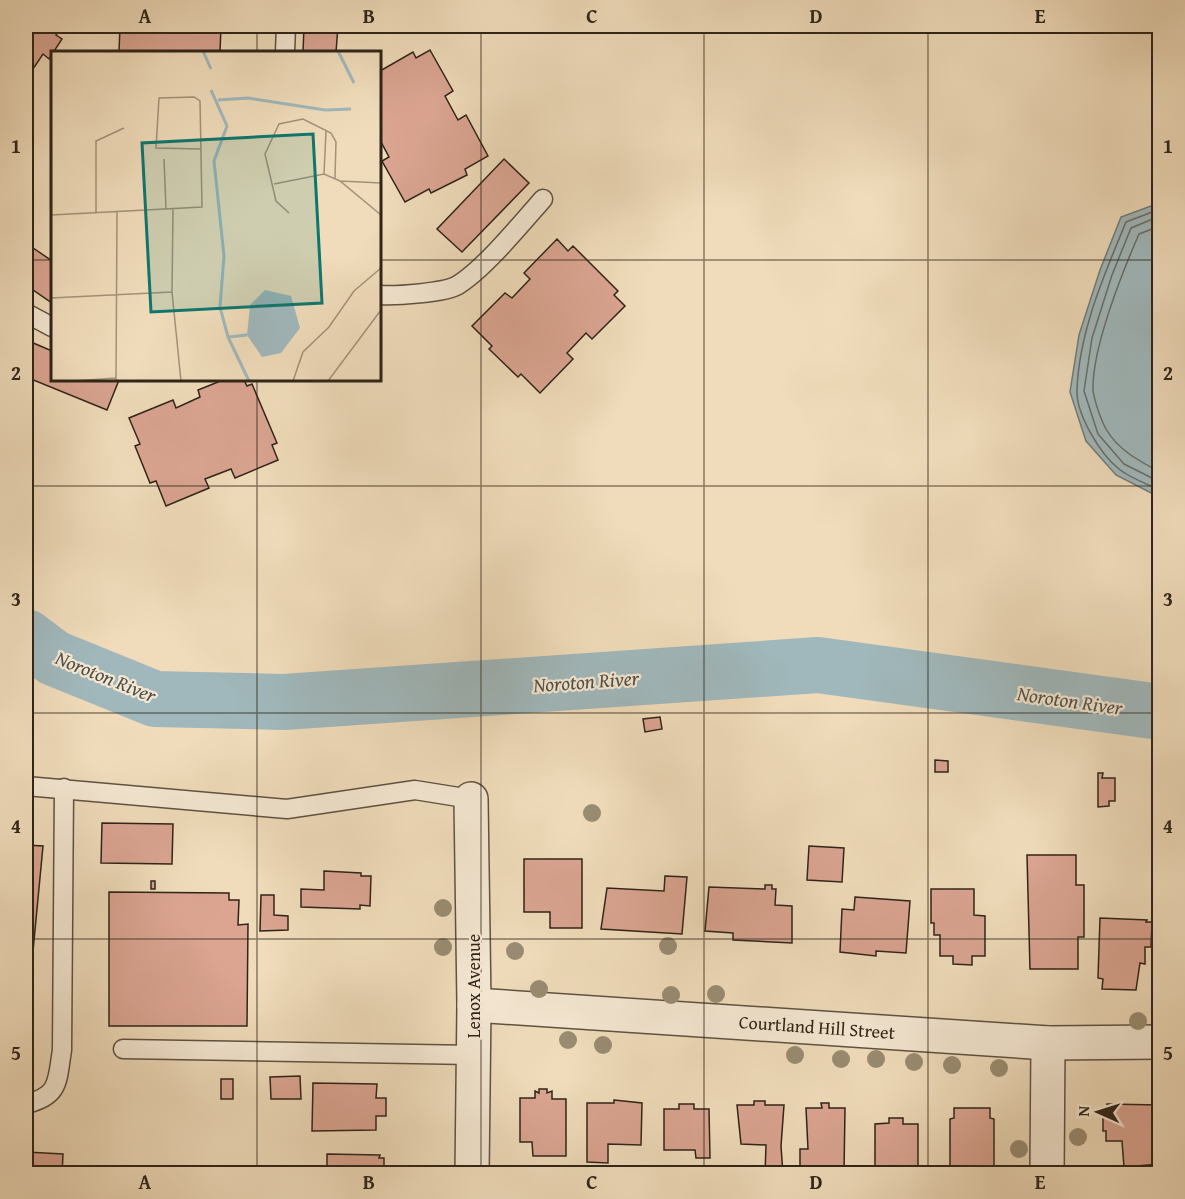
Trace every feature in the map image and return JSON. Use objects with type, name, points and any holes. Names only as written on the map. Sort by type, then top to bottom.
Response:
[{"type":"street","name":"Lenox Avenue","points":[[471,799],[474,1005],[472,1173]]},
{"type":"street","name":"Courtland Hill Street","points":[[474,1005],[1048,1043],[1160,1042]]},
{"type":"street","points":[[1047,1173],[1048,1043]]},
{"type":"lane","points":[[285,51],[286,26]]},
{"type":"lane","points":[[381,295],[400,296],[456,286],[502,245],[543,199]]},
{"type":"lane","points":[[26,313],[51,326]]},
{"type":"lane","points":[[26,786],[287,809],[415,790],[471,799]]},
{"type":"lane","points":[[26,1104],[44,1100],[56,1087],[62,1050],[64,788]]},
{"type":"lane","points":[[123,1049],[473,1055]]},
{"type":"water","points":[[1160,203],[1159,497],[1116,475],[1086,441],[1070,392],[1079,335],[1100,270],[1121,217]]},
{"type":"building","points":[[26,26],[62,26],[56,35],[62,39],[54,51],[51,51],[49,59],[43,54],[33,69],[26,64]]},
{"type":"building","points":[[120,26],[221,26],[220,51],[119,51]]},
{"type":"building","points":[[304,26],[338,26],[336,51],[303,51]]},
{"type":"building","points":[[430,50],[453,91],[445,96],[458,120],[466,115],[488,156],[465,169],[467,175],[431,193],[429,189],[405,202],[382,161],[389,157],[381,142],[381,70],[413,52],[416,58]]},
{"type":"building","points":[[504,159],[529,183],[462,252],[437,229]]},
{"type":"building","points":[[557,239],[568,251],[573,246],[618,291],[614,295],[625,306],[592,339],[586,333],[567,353],[573,359],[540,393],[521,374],[518,377],[489,349],[492,346],[472,326],[505,293],[512,298],[530,279],[524,273]]},
{"type":"building","points":[[26,243],[51,260],[51,302],[26,285]]},
{"type":"building","points":[[31,342],[51,351],[51,381],[119,381],[107,410],[26,377],[26,355]]},
{"type":"building","points":[[220,381],[244,381],[247,386],[252,384],[277,443],[272,445],[278,460],[235,478],[231,469],[205,479],[209,488],[166,506],[156,481],[150,483],[135,446],[140,444],[129,418],[173,400],[176,408],[200,397],[198,390]]},
{"type":"building","points":[[660,717],[662,729],[645,732],[643,719]]},
{"type":"building","points":[[935,760],[948,761],[948,772],[935,772]]},
{"type":"building","points":[[1098,773],[1103,773],[1102,778],[1115,778],[1115,801],[1109,801],[1109,806],[1098,807]]},
{"type":"building","points":[[102,823],[173,824],[172,864],[101,863]]},
{"type":"building","points":[[26,845],[43,846],[26,1025]]},
{"type":"building","points":[[809,846],[844,848],[842,882],[807,880]]},
{"type":"building","points":[[1027,855],[1076,855],[1076,885],[1084,885],[1084,937],[1078,937],[1078,969],[1030,969]]},
{"type":"building","points":[[524,859],[582,859],[582,928],[550,928],[550,912],[524,912]]},
{"type":"building","points":[[324,871],[361,873],[361,876],[371,876],[370,906],[360,905],[360,909],[301,907],[301,889],[324,890]]},
{"type":"building","points":[[665,876],[687,877],[682,934],[601,929],[607,888],[664,891]]},
{"type":"building","points":[[151,881],[155,881],[155,889],[151,889]]},
{"type":"building","points":[[765,885],[772,885],[772,889],[776,889],[775,905],[792,906],[792,943],[733,940],[733,933],[705,931],[709,887],[765,889]]},
{"type":"building","points":[[931,889],[974,889],[974,915],[985,916],[985,956],[972,956],[972,965],[953,964],[953,956],[940,956],[940,935],[934,935],[934,923],[931,923]]},
{"type":"building","points":[[109,892],[229,893],[229,900],[239,900],[238,925],[248,924],[247,1026],[109,1026]]},
{"type":"building","points":[[261,895],[274,895],[274,915],[288,916],[288,930],[260,931]]},
{"type":"building","points":[[855,897],[910,901],[906,953],[876,951],[876,956],[840,952],[842,909],[854,910]]},
{"type":"building","points":[[1100,918],[1152,922],[1151,947],[1145,947],[1145,964],[1140,963],[1136,990],[1102,989],[1103,979],[1098,978]]},
{"type":"building","points":[[300,1076],[301,1099],[271,1099],[270,1077]]},
{"type":"building","points":[[221,1079],[233,1079],[233,1099],[221,1099]]},
{"type":"building","points":[[313,1083],[377,1084],[376,1098],[386,1098],[386,1116],[376,1116],[376,1130],[312,1131]]},
{"type":"building","points":[[539,1089],[547,1089],[547,1093],[552,1091],[552,1099],[566,1099],[566,1156],[533,1156],[532,1142],[520,1142],[520,1098],[535,1098],[535,1091],[539,1093]]},
{"type":"building","points":[[614,1100],[642,1103],[641,1145],[608,1144],[608,1163],[587,1162],[587,1103],[614,1103]]},
{"type":"building","points":[[754,1101],[765,1101],[765,1105],[784,1105],[781,1146],[783,1174],[765,1174],[766,1145],[741,1144],[737,1105],[754,1105]]},
{"type":"building","points":[[821,1103],[829,1103],[829,1108],[845,1108],[844,1172],[802,1174],[800,1172],[800,1149],[808,1149],[806,1108],[822,1108]]},
{"type":"building","points":[[679,1104],[694,1104],[694,1109],[709,1109],[710,1158],[696,1158],[695,1150],[664,1150],[664,1109],[679,1109]]},
{"type":"building","points":[[1107,1104],[1160,1105],[1160,1164],[1124,1167],[1122,1141],[1106,1141],[1106,1131],[1103,1131],[1103,1113],[1107,1113]]},
{"type":"building","points":[[954,1108],[990,1108],[990,1118],[994,1119],[994,1174],[950,1171],[950,1119],[954,1118]]},
{"type":"building","points":[[889,1118],[903,1118],[903,1124],[918,1124],[918,1170],[875,1170],[875,1124],[889,1123]]},
{"type":"building","points":[[26,1152],[63,1154],[62,1174],[26,1174]]},
{"type":"building","points":[[327,1154],[380,1155],[379,1158],[384,1158],[384,1168],[379,1168],[379,1174],[327,1174]]},
{"type":"waterway","name":"Noroton River","points":[[26,637],[54,658],[155,699],[284,702],[818,665],[1160,712]]}]
